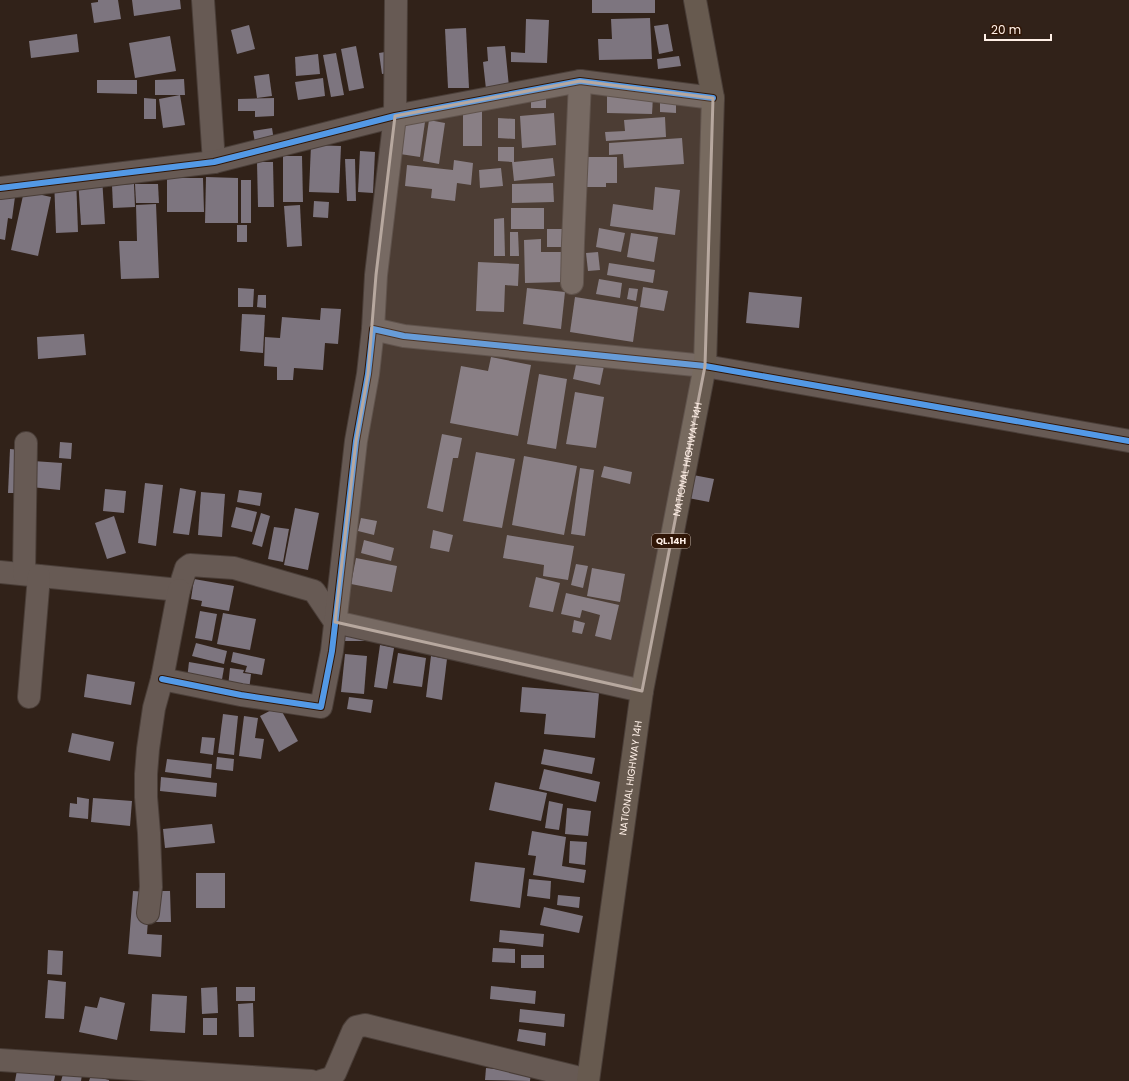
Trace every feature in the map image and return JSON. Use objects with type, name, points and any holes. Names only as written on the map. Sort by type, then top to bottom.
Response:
[{"type":"main road","name":"NATIONAL HIGHWAY 14H","points":[[588,1080],[642,691],[705,366],[712,98],[695,0]]},
{"type":"street","points":[[203,0],[214,162]]},
{"type":"street","points":[[162,679],[241,695],[321,707],[332,651],[356,441],[368,374],[373,330],[376,275],[395,116],[396,0]]},
{"type":"street","points":[[0,188],[214,162],[395,116],[580,81],[712,98]]},
{"type":"street","points":[[572,283],[580,81]]},
{"type":"street","points":[[373,330],[404,336],[705,366],[1129,441]]},
{"type":"street","points":[[26,443],[32,575],[29,697]]},
{"type":"street","points":[[148,913],[151,887],[151,864],[146,797],[146,774],[154,708],[162,679],[179,590],[186,568],[190,565],[195,564],[234,568],[314,591],[335,622],[642,691]]},
{"type":"street","points":[[0,572],[179,590]]},
{"type":"street","points":[[321,1081],[331,1078],[335,1073],[353,1031],[356,1027],[365,1025],[588,1080]]},
{"type":"street","points":[[0,1060],[311,1081]]},
{"type":"highlighted area","points":[[580,81],[713,98],[705,366],[642,691],[335,622],[356,441],[368,374],[376,275],[395,116]]},
{"type":"building","points":[[98,0],[118,0],[121,19],[94,23],[91,3],[98,2]]},
{"type":"building","points":[[132,0],[180,0],[181,9],[134,16]]},
{"type":"building","points":[[592,0],[655,0],[655,13],[592,13]]},
{"type":"building","points":[[650,18],[652,59],[599,60],[598,39],[612,39],[611,19]]},
{"type":"building","points":[[526,19],[549,20],[547,63],[511,62],[511,52],[525,53]]},
{"type":"building","points":[[668,24],[673,51],[659,54],[654,26]]},
{"type":"building","points":[[249,25],[255,49],[237,54],[231,30]]},
{"type":"building","points":[[466,28],[469,88],[448,88],[445,29]]},
{"type":"building","points":[[77,34],[79,52],[31,58],[29,41]]},
{"type":"building","points":[[170,36],[176,71],[135,78],[129,43]]},
{"type":"building","points":[[356,46],[364,88],[349,91],[341,49]]},
{"type":"building","points":[[505,46],[509,87],[486,89],[483,62],[488,61],[487,47]]},
{"type":"building","points":[[403,49],[406,70],[382,74],[379,53]]},
{"type":"building","points":[[336,53],[344,95],[331,97],[323,55]]},
{"type":"building","points":[[318,54],[320,74],[296,76],[295,57]]},
{"type":"building","points":[[679,56],[681,66],[658,69],[657,59]]},
{"type":"building","points":[[269,74],[272,96],[257,98],[254,76]]},
{"type":"building","points":[[323,78],[325,96],[298,100],[295,82]]},
{"type":"building","points":[[184,79],[185,95],[155,95],[155,80]]},
{"type":"building","points":[[97,80],[137,80],[137,94],[97,93]]},
{"type":"building","points":[[180,95],[185,125],[163,128],[159,99]]},
{"type":"building","points":[[531,95],[546,96],[546,108],[531,108]]},
{"type":"building","points":[[607,95],[653,97],[652,114],[607,113]]},
{"type":"building","points":[[144,98],[156,99],[156,119],[144,119]]},
{"type":"building","points":[[274,98],[274,116],[255,117],[255,111],[238,111],[238,99]]},
{"type":"building","points":[[660,98],[676,99],[676,113],[660,112]]},
{"type":"building","points":[[463,100],[482,100],[482,146],[463,146]]},
{"type":"building","points":[[554,113],[556,145],[522,148],[520,116]]},
{"type":"building","points":[[665,117],[666,137],[606,141],[605,132],[625,131],[624,120]]},
{"type":"building","points":[[498,118],[515,119],[515,139],[498,138]]},
{"type":"building","points":[[405,119],[425,122],[420,157],[400,154]]},
{"type":"building","points":[[429,120],[445,123],[439,164],[423,161]]},
{"type":"building","points":[[272,128],[275,147],[256,149],[253,131]]},
{"type":"building","points":[[682,138],[684,164],[624,168],[623,154],[609,155],[609,143]]},
{"type":"building","points":[[311,145],[341,146],[339,193],[309,192]]},
{"type":"building","points":[[498,147],[514,147],[514,162],[553,158],[555,176],[514,181],[512,162],[498,161]]},
{"type":"building","points":[[360,151],[375,152],[373,193],[358,192]]},
{"type":"building","points":[[283,156],[302,156],[303,202],[283,202]]},
{"type":"building","points":[[584,157],[617,157],[617,183],[606,183],[606,187],[584,187]]},
{"type":"building","points":[[345,159],[355,159],[356,201],[347,201]]},
{"type":"building","points":[[454,160],[473,163],[471,185],[457,183],[455,201],[431,198],[432,189],[405,186],[407,165],[453,170]]},
{"type":"building","points":[[257,162],[273,162],[274,207],[258,207]]},
{"type":"building","points":[[501,168],[503,186],[480,188],[479,170]]},
{"type":"building","points":[[76,177],[78,232],[56,233],[54,178]]},
{"type":"building","points":[[102,177],[105,224],[81,225],[78,179]]},
{"type":"building","points":[[206,177],[238,178],[238,223],[205,223]]},
{"type":"building","points":[[167,178],[203,178],[204,212],[167,212]]},
{"type":"building","points":[[0,180],[17,182],[12,219],[8,218],[5,240],[0,239]]},
{"type":"building","points":[[241,180],[251,180],[251,223],[241,223]]},
{"type":"building","points":[[553,183],[554,202],[512,203],[512,184]]},
{"type":"building","points":[[134,184],[135,207],[113,208],[112,185]]},
{"type":"building","points":[[135,184],[158,184],[159,203],[136,203]]},
{"type":"building","points":[[655,187],[680,190],[675,235],[610,226],[613,204],[653,210]]},
{"type":"building","points":[[24,191],[51,197],[38,256],[11,250]]},
{"type":"building","points":[[314,201],[329,202],[328,218],[313,217]]},
{"type":"building","points":[[156,204],[159,278],[121,279],[119,241],[137,241],[136,205]]},
{"type":"building","points":[[300,205],[302,246],[287,247],[284,206]]},
{"type":"building","points":[[511,208],[544,208],[544,229],[511,229]]},
{"type":"building","points":[[504,218],[505,256],[494,256],[494,219]]},
{"type":"building","points":[[237,225],[247,225],[247,242],[237,242]]},
{"type":"building","points":[[599,228],[625,233],[621,252],[596,247]]},
{"type":"building","points":[[547,229],[563,229],[563,247],[547,247]]},
{"type":"building","points":[[510,232],[518,232],[519,256],[510,256]]},
{"type":"building","points":[[631,233],[658,237],[654,262],[627,257]]},
{"type":"building","points":[[541,239],[541,252],[563,252],[564,282],[525,283],[524,240]]},
{"type":"building","points":[[598,252],[600,270],[588,271],[586,253]]},
{"type":"building","points":[[478,262],[519,264],[518,286],[505,285],[504,312],[476,311]]},
{"type":"building","points":[[609,263],[655,270],[653,283],[607,275]]},
{"type":"building","points":[[599,279],[622,283],[620,298],[596,294]]},
{"type":"building","points":[[643,287],[668,291],[664,311],[640,307]]},
{"type":"building","points":[[238,288],[254,289],[253,307],[238,307]]},
{"type":"building","points":[[527,288],[565,292],[561,329],[523,324]]},
{"type":"building","points":[[629,288],[638,289],[636,301],[627,299]]},
{"type":"building","points":[[749,292],[802,297],[799,328],[746,323]]},
{"type":"building","points":[[258,295],[266,295],[266,308],[257,307]]},
{"type":"building","points":[[575,297],[638,307],[633,342],[570,332]]},
{"type":"building","points":[[321,308],[341,309],[338,344],[325,343],[323,370],[294,368],[293,380],[277,380],[277,367],[264,366],[265,337],[280,338],[282,317],[320,320]]},
{"type":"building","points":[[242,314],[265,315],[263,353],[240,351]]},
{"type":"building","points":[[84,334],[86,355],[38,359],[37,337]]},
{"type":"building","points":[[491,357],[531,365],[518,436],[450,423],[461,366],[488,371]]},
{"type":"building","points":[[577,360],[604,366],[600,385],[573,379]]},
{"type":"building","points":[[539,374],[567,379],[556,449],[527,444]]},
{"type":"building","points":[[575,392],[604,397],[596,448],[566,444]]},
{"type":"building","points":[[442,434],[462,438],[458,458],[453,458],[443,512],[427,508]]},
{"type":"building","points":[[60,442],[72,443],[71,459],[59,458]]},
{"type":"building","points":[[10,449],[20,450],[18,493],[8,493]]},
{"type":"building","points":[[476,452],[515,459],[502,528],[463,521]]},
{"type":"building","points":[[524,456],[577,466],[564,535],[512,525]]},
{"type":"building","points":[[33,461],[62,463],[60,490],[31,487]]},
{"type":"building","points":[[604,466],[632,472],[630,484],[601,477]]},
{"type":"building","points":[[580,468],[594,470],[585,536],[571,534]]},
{"type":"building","points":[[688,474],[714,479],[709,502],[683,497]]},
{"type":"building","points":[[145,483],[163,485],[156,546],[138,543]]},
{"type":"building","points":[[180,488],[196,491],[189,535],[173,533]]},
{"type":"building","points":[[105,489],[126,491],[124,513],[103,511]]},
{"type":"building","points":[[239,490],[262,493],[260,506],[237,502]]},
{"type":"building","points":[[201,492],[225,494],[222,537],[198,535]]},
{"type":"building","points":[[236,507],[257,512],[252,532],[231,527]]},
{"type":"building","points":[[295,508],[319,513],[308,570],[284,565]]},
{"type":"building","points":[[261,513],[270,516],[262,547],[252,544]]},
{"type":"building","points":[[114,516],[126,553],[107,559],[95,523]]},
{"type":"building","points":[[361,518],[377,521],[374,535],[358,531]]},
{"type":"building","points":[[274,527],[289,529],[283,562],[268,559]]},
{"type":"building","points":[[433,530],[453,535],[449,552],[430,548]]},
{"type":"building","points":[[507,535],[574,546],[568,580],[543,576],[544,565],[503,558]]},
{"type":"building","points":[[364,540],[394,548],[391,561],[361,553]]},
{"type":"building","points":[[356,558],[397,566],[392,592],[351,584]]},
{"type":"building","points":[[576,564],[588,566],[583,588],[571,585]]},
{"type":"building","points":[[592,568],[625,574],[620,602],[587,596]]},
{"type":"building","points":[[536,577],[560,583],[553,612],[529,607]]},
{"type":"building","points":[[194,579],[234,586],[229,611],[201,606],[202,601],[191,599]]},
{"type":"building","points":[[566,593],[619,605],[611,640],[595,636],[600,615],[582,610],[580,618],[561,614]]},
{"type":"building","points":[[200,611],[217,614],[212,641],[195,638]]},
{"type":"building","points":[[223,613],[256,619],[250,650],[217,644]]},
{"type":"building","points":[[574,620],[585,623],[582,634],[572,632]]},
{"type":"building","points":[[341,626],[364,626],[365,641],[341,641]]},
{"type":"building","points":[[196,643],[227,651],[224,664],[192,656]]},
{"type":"building","points":[[380,645],[394,648],[387,689],[374,687]]},
{"type":"building","points":[[233,652],[265,659],[262,675],[245,672],[247,666],[231,662]]},
{"type":"building","points":[[398,653],[426,658],[422,687],[393,683]]},
{"type":"building","points":[[345,654],[367,656],[364,694],[341,692]]},
{"type":"building","points":[[431,656],[447,659],[442,700],[426,697]]},
{"type":"building","points":[[189,662],[224,668],[221,685],[187,679]]},
{"type":"building","points":[[230,668],[244,670],[243,673],[251,674],[249,690],[228,687]]},
{"type":"building","points":[[87,674],[135,682],[131,705],[84,697]]},
{"type":"building","points":[[522,687],[599,693],[595,738],[544,734],[546,714],[520,712]]},
{"type":"building","points":[[349,697],[373,700],[371,713],[347,709]]},
{"type":"building","points":[[279,706],[298,741],[279,752],[260,716]]},
{"type":"building","points":[[223,714],[238,716],[234,755],[218,753]]},
{"type":"building","points":[[244,716],[258,718],[255,738],[264,739],[261,759],[239,756]]},
{"type":"building","points":[[72,733],[114,742],[110,761],[68,752]]},
{"type":"building","points":[[202,737],[215,738],[213,755],[200,753]]},
{"type":"building","points":[[544,749],[595,758],[592,774],[541,764]]},
{"type":"building","points":[[217,757],[234,759],[233,771],[216,769]]},
{"type":"building","points":[[167,759],[212,764],[211,778],[165,772]]},
{"type":"building","points":[[544,769],[600,782],[596,802],[539,789]]},
{"type":"building","points":[[161,777],[217,783],[216,797],[160,791]]},
{"type":"building","points":[[495,782],[547,793],[541,821],[489,810]]},
{"type":"building","points":[[77,797],[89,799],[88,819],[69,817],[70,803],[77,804]]},
{"type":"building","points":[[93,798],[132,801],[130,826],[91,822]]},
{"type":"building","points":[[549,801],[563,804],[559,830],[545,828]]},
{"type":"building","points":[[567,808],[591,811],[588,836],[565,834]]},
{"type":"building","points":[[212,824],[215,843],[165,848],[163,829]]},
{"type":"building","points":[[532,831],[566,837],[562,866],[586,870],[584,883],[533,875],[536,856],[528,855]]},
{"type":"building","points":[[570,841],[587,842],[585,865],[569,863]]},
{"type":"building","points":[[475,862],[525,868],[520,908],[470,901]]},
{"type":"building","points":[[196,873],[225,873],[225,908],[196,908]]},
{"type":"building","points":[[529,879],[551,881],[550,899],[527,896]]},
{"type":"building","points":[[133,891],[150,892],[147,934],[162,935],[161,957],[128,954]]},
{"type":"building","points":[[155,891],[170,891],[171,922],[156,922]]},
{"type":"building","points":[[558,895],[580,897],[579,908],[557,905]]},
{"type":"building","points":[[544,907],[583,916],[579,933],[540,925]]},
{"type":"building","points":[[500,930],[544,934],[543,947],[499,942]]},
{"type":"building","points":[[493,948],[515,949],[515,963],[492,962]]},
{"type":"building","points":[[48,950],[63,951],[62,975],[47,974]]},
{"type":"building","points":[[521,955],[544,955],[544,968],[521,968]]},
{"type":"building","points":[[48,980],[66,982],[64,1019],[45,1018]]},
{"type":"building","points":[[491,986],[536,991],[535,1004],[490,999]]},
{"type":"building","points":[[217,987],[218,1013],[202,1014],[201,988]]},
{"type":"building","points":[[236,987],[255,987],[255,1001],[236,1001]]},
{"type":"building","points":[[152,994],[187,996],[185,1033],[150,1031]]},
{"type":"building","points":[[100,997],[125,1003],[117,1040],[79,1032],[85,1006],[97,1008]]},
{"type":"building","points":[[253,1003],[254,1037],[239,1037],[238,1004]]},
{"type":"building","points":[[520,1009],[565,1014],[564,1027],[519,1022]]},
{"type":"building","points":[[203,1018],[217,1018],[217,1035],[203,1035]]},
{"type":"building","points":[[519,1029],[546,1033],[545,1046],[517,1041]]},
{"type":"building","points":[[19,1060],[57,1066],[54,1081],[15,1081]]},
{"type":"building","points":[[486,1068],[531,1073],[530,1081],[485,1080]]},
{"type":"building","points":[[64,1071],[82,1075],[81,1081],[61,1081]]},
{"type":"building","points":[[91,1075],[109,1080],[109,1081],[89,1081]]},
{"type":"cycle path","points":[[0,188],[214,162],[395,116],[580,81],[713,98]]},
{"type":"cycle path","points":[[162,679],[241,695],[321,707],[332,651],[356,441],[368,374],[373,329],[404,336],[705,366],[1129,441]]}]
